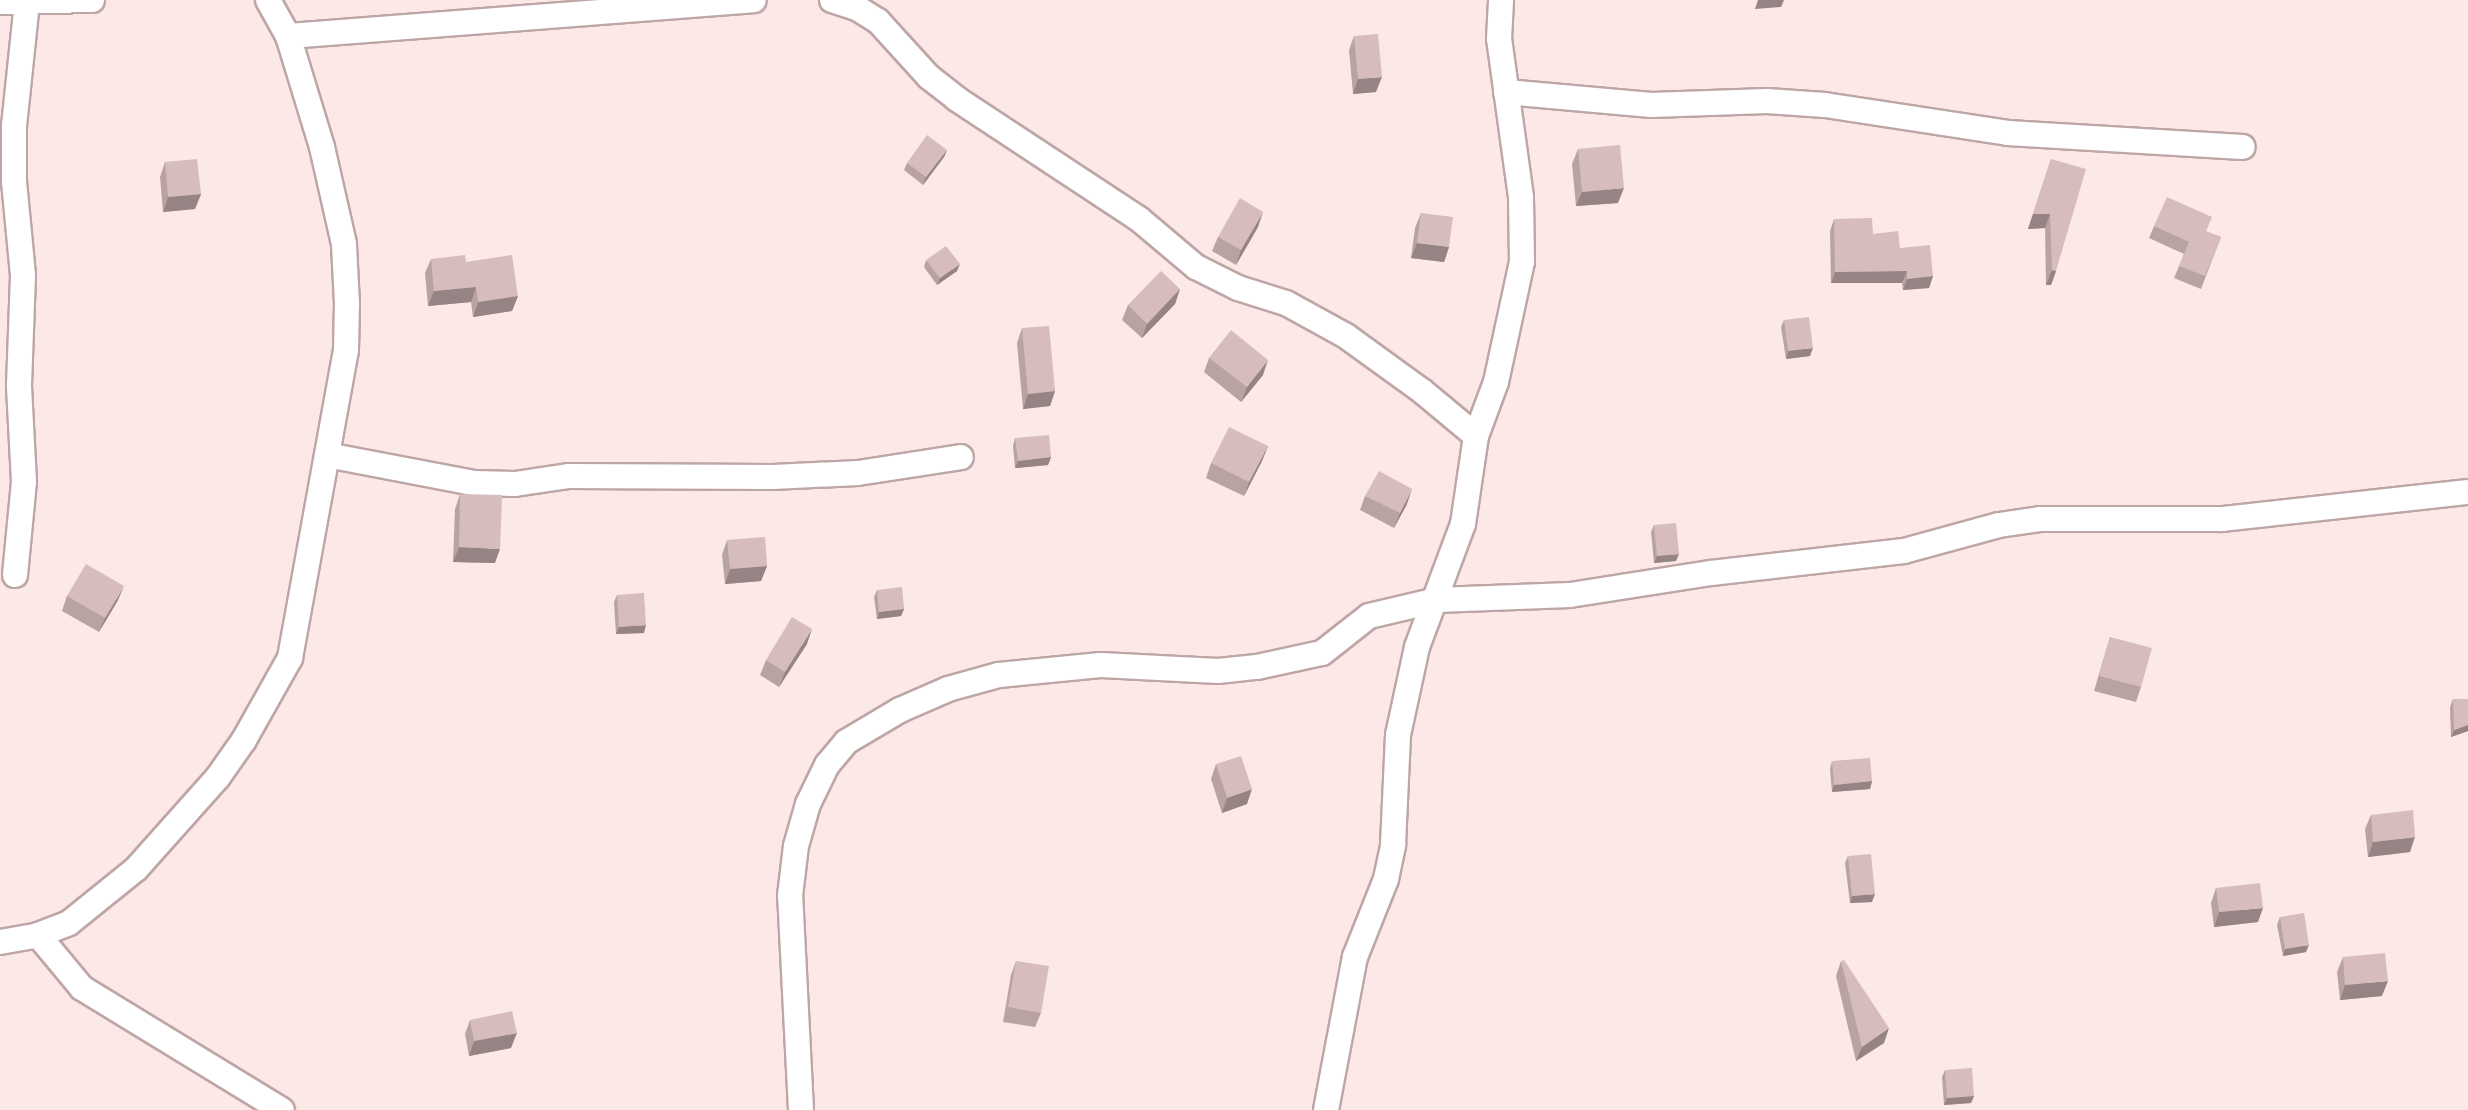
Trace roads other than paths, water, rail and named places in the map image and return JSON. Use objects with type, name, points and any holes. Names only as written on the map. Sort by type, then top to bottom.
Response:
[{"type":"street","points":[[0,2],[92,0]]},
{"type":"street","points":[[0,942],[38,935],[69,923],[136,869],[218,777],[244,740],[290,658],[346,350],[344,244],[322,147],[288,36],[268,0]]},
{"type":"street","points":[[288,36],[754,0]]},
{"type":"street","points":[[832,0],[857,8],[878,21],[929,77],[957,99],[1139,219],[1196,267],[1238,288],[1286,303],[1346,336],[1422,391],[1476,436]]},
{"type":"street","points":[[1326,1110],[1355,957],[1386,879],[1393,845],[1398,735],[1417,647],[1463,524],[1476,436],[1496,382],[1522,262],[1521,197],[1499,39],[1501,0]]},
{"type":"street","points":[[15,575],[24,482],[19,385],[23,275],[14,182],[14,126],[27,2]]},
{"type":"street","points":[[1506,92],[1651,105],[1767,101],[1825,105],[2008,133],[2243,147]]},
{"type":"street","points":[[327,455],[474,483],[515,484],[569,476],[773,477],[858,473],[961,457]]},
{"type":"street","points":[[801,1110],[790,896],[796,846],[808,804],[827,765],[846,742],[900,710],[948,689],[999,675],[1101,665],[1218,671],[1294,661],[1322,653],[1369,616],[1437,600],[1608,591],[1711,573],[1904,551],[1999,525],[2040,519],[2222,519],[2468,492]]},
{"type":"street","points":[[38,935],[82,988],[282,1110]]}]
